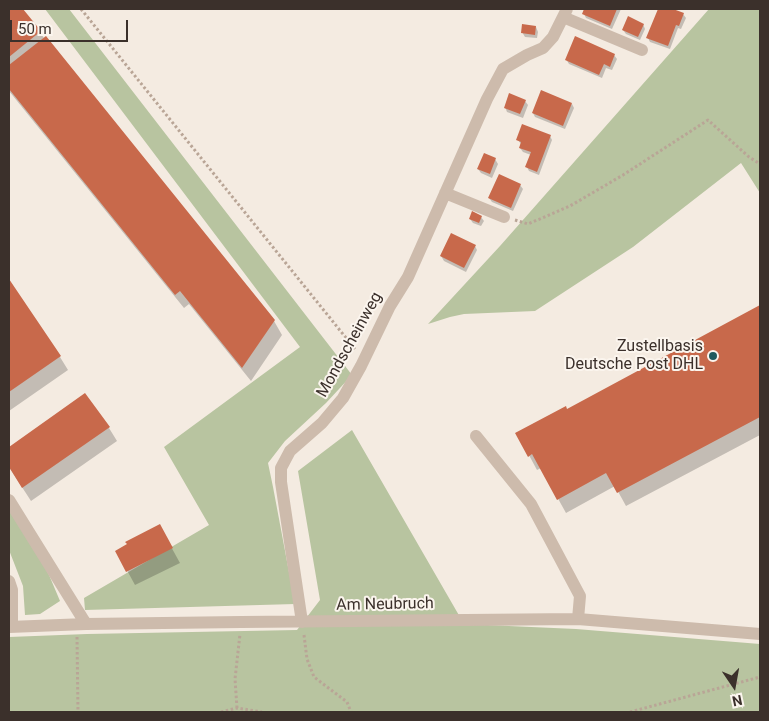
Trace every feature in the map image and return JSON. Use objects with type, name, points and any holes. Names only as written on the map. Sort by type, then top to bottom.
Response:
[{"type":"street","name":"Mondscheinweg","points":[[302,622],[281,482],[281,468],[290,451],[322,423],[343,398],[361,366],[390,306],[408,278],[487,99],[503,69],[527,54],[543,48],[553,37],[565,13],[642,50]]},
{"type":"street","points":[[445,193],[504,217]]},
{"type":"street","points":[[476,436],[531,504],[580,596],[578,619]]},
{"type":"street","points":[[9,500],[81,624]]},
{"type":"street","points":[[9,581],[12,590],[10,627]]},
{"type":"street","name":"Am Neubruch","points":[[10,627],[81,624],[578,619],[760,634]]},
{"type":"path","points":[[81,9],[358,352],[361,366]]},
{"type":"path","points":[[504,217],[528,224],[570,206],[623,175],[708,120],[749,157],[760,164]]},
{"type":"path","points":[[237,708],[235,679],[241,622]]},
{"type":"path","points":[[302,622],[307,659],[314,677],[348,702],[351,712]]},
{"type":"path","points":[[78,712],[78,642],[81,624]]},
{"type":"path","points":[[630,712],[760,677]]},
{"type":"path","points":[[222,712],[237,708],[262,712]]},
{"type":"green space","points":[[45,9],[69,9],[352,375],[326,403],[285,441],[268,463],[295,604],[85,610],[84,598],[209,525],[164,447],[300,347]]},
{"type":"green space","points":[[709,9],[760,9],[760,193],[741,163],[633,247],[535,311],[464,314],[428,324],[500,246]]},
{"type":"green space","points":[[352,430],[464,624],[576,629],[760,644],[760,712],[9,712],[9,637],[297,630],[320,600],[298,471]]},
{"type":"green space","points":[[9,506],[44,563],[60,601],[40,614],[25,615],[23,586],[9,550]]},
{"type":"building","points":[[9,9],[23,9],[41,31],[9,57]]},
{"type":"building","points":[[584,9],[617,9],[610,26],[582,14]]},
{"type":"building","points":[[658,9],[673,9],[684,13],[679,26],[676,25],[668,46],[646,38]]},
{"type":"building","points":[[628,16],[644,24],[638,37],[622,30]]},
{"type":"building","points":[[522,24],[536,26],[535,35],[521,33]]},
{"type":"building","points":[[46,36],[275,320],[242,368],[180,291],[175,295],[9,89],[9,65]]},
{"type":"building","points":[[575,36],[615,54],[610,67],[604,64],[599,75],[565,60]]},
{"type":"building","points":[[541,90],[572,103],[563,126],[532,113]]},
{"type":"building","points":[[509,93],[526,100],[520,114],[504,108]]},
{"type":"building","points":[[522,124],[551,135],[537,172],[525,167],[531,152],[519,148],[521,142],[516,140]]},
{"type":"building","points":[[484,153],[496,158],[490,174],[477,169]]},
{"type":"building","points":[[499,174],[521,184],[511,208],[488,198]]},
{"type":"building","points":[[472,211],[482,216],[479,223],[469,219]]},
{"type":"building","points":[[451,233],[476,245],[464,268],[440,256]]},
{"type":"building","points":[[9,279],[61,356],[9,392]]},
{"type":"building","name":"Zustellbasis Deutsche Post DHL","points":[[760,305],[760,417],[617,493],[606,473],[557,500],[532,454],[528,457],[515,433],[566,406],[567,409]]},
{"type":"building","points":[[85,393],[110,427],[22,488],[9,467],[9,447]]},
{"type":"building","points":[[160,524],[173,548],[126,572],[115,551],[127,544],[125,542]]},
{"type":"place","name":"Zustellbasis Deutsche Post DHL","points":[[713,356]]}]
